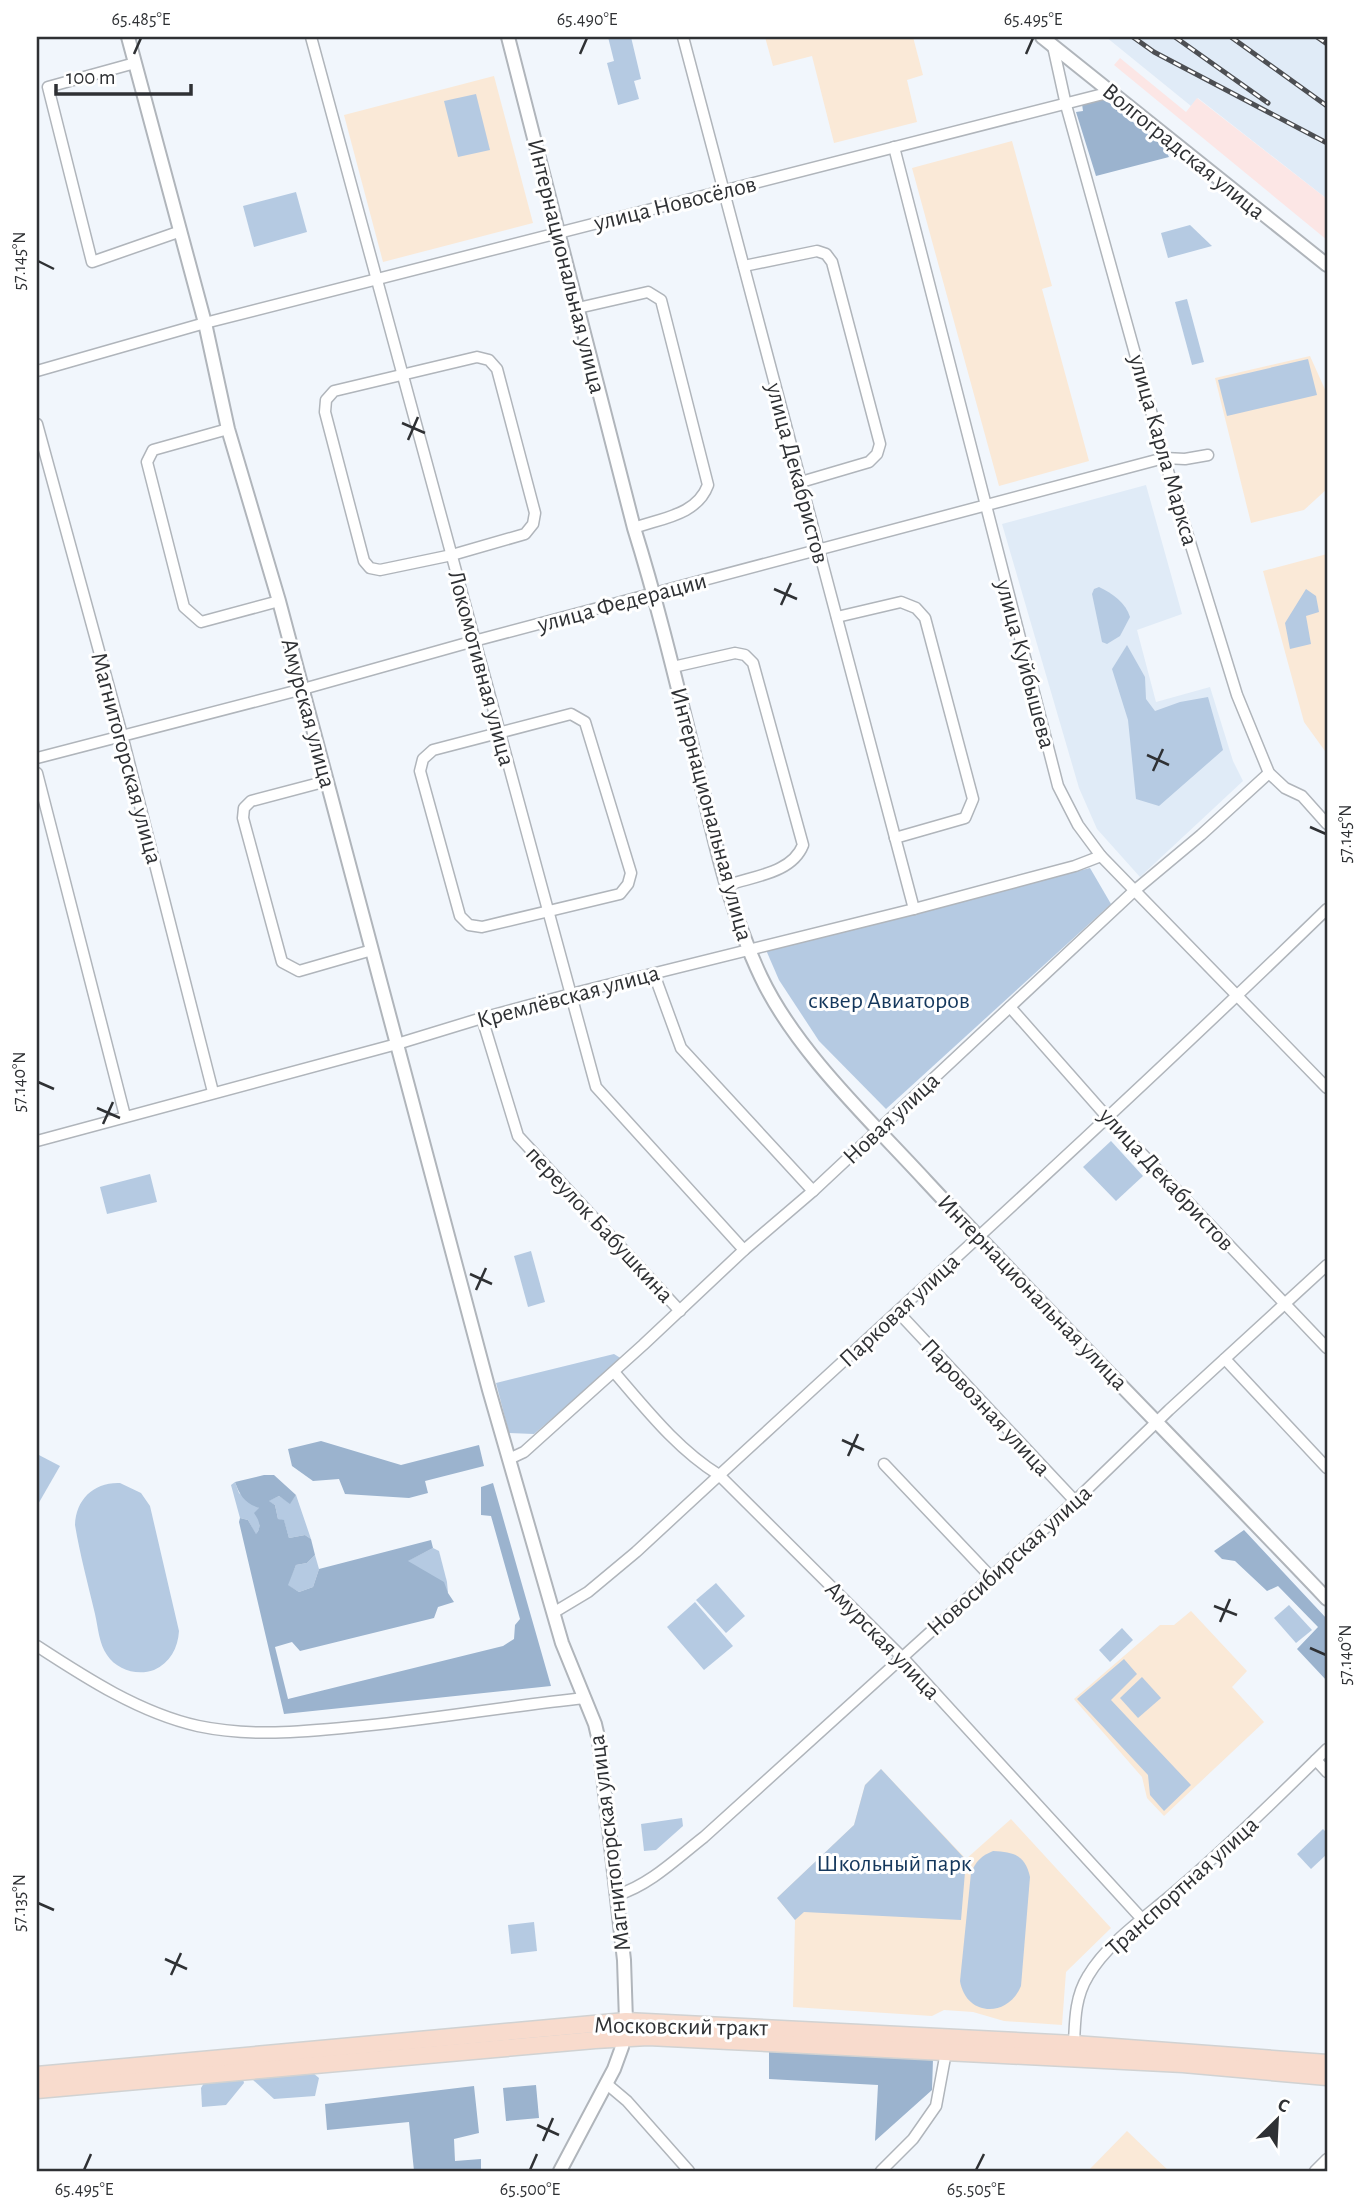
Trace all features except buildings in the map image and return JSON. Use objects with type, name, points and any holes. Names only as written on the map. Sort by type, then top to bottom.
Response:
[{"type":"main road","name":"Московский тракт","points":[[37,2075],[626,2021],[1074,2044],[1327,2063]]},
{"type":"main road","name":"Московский тракт","points":[[37,2090],[623,2038],[681,2038],[1183,2064],[1327,2077]]},
{"type":"street","name":"Амурская улица","points":[[128,37],[205,323],[228,429],[303,689],[489,1390]]},
{"type":"street","name":"Локомотивная улица","points":[[311,37],[596,1087],[744,1250]]},
{"type":"street","name":"Интернациональная улица","points":[[508,37],[634,528],[655,594],[728,885],[748,950],[762,980],[786,1024],[818,1063],[977,1236],[1327,1599]]},
{"type":"street","name":"улица Декабристов","points":[[683,37],[914,908]]},
{"type":"street","name":"Волгоградская улица","points":[[1042,37],[1327,265]]},
{"type":"street","name":"улица Карла Маркса","points":[[1053,46],[1066,105],[1164,458],[1237,695],[1269,773]]},
{"type":"street","points":[[135,63],[48,88],[92,262],[181,231]]},
{"type":"street","name":"улица Новосёлов","points":[[37,371],[205,323],[1111,92]]},
{"type":"street","name":"улица Куйбышева","points":[[894,147],[1058,786],[1077,825],[1101,856],[1327,1088]]},
{"type":"street","points":[[744,267],[817,251],[826,254],[832,262],[880,444],[877,454],[869,462],[801,482]]},
{"type":"street","points":[[578,308],[648,292],[661,300],[708,485],[704,497],[694,508],[634,528]]},
{"type":"street","points":[[477,356],[489,360],[497,369],[535,513],[533,524],[525,534],[452,555],[380,570],[370,568],[364,561],[324,412],[326,400],[334,391],[401,373],[477,356]]},
{"type":"street","name":"Магнитогорская улица","points":[[37,424],[122,735],[214,1092]]},
{"type":"street","points":[[228,429],[153,450],[147,462],[184,607],[201,622],[279,601]]},
{"type":"street","name":"улица Федерации","points":[[37,758],[1164,458],[1208,456]]},
{"type":"street","points":[[837,617],[901,602],[916,608],[925,618],[973,799],[965,818],[895,838]]},
{"type":"street","points":[[673,667],[735,653],[745,654],[753,663],[803,845],[798,857],[788,866],[728,885]]},
{"type":"street","points":[[571,714],[585,722],[631,873],[628,884],[620,894],[482,928],[469,925],[460,916],[420,771],[423,759],[433,750],[499,733],[571,714]]},
{"type":"street","points":[[37,773],[125,1116]]},
{"type":"street","points":[[1269,773],[1285,788],[1302,796],[1327,824]]},
{"type":"street","name":"Новая улица","points":[[509,1459],[524,1452],[614,1372],[744,1250],[880,1130],[1134,891],[1269,773]]},
{"type":"street","points":[[327,780],[251,801],[244,808],[243,818],[282,962],[299,971],[372,950]]},
{"type":"street","name":"Кремлёвская улица","points":[[37,1141],[571,994],[914,908],[1075,866],[1101,856]]},
{"type":"street","name":"Парковая улица","points":[[553,1613],[611,1574],[1108,1118],[1327,909]]},
{"type":"street","points":[[654,974],[681,1048],[813,1191]]},
{"type":"street","name":"улица Декабристов","points":[[1010,1007],[1108,1118],[1327,1348]]},
{"type":"street","name":"переулок Бабушкина","points":[[482,1018],[518,1136],[680,1311]]},
{"type":"street","name":"Новосибирская улица","points":[[617,1895],[647,1882],[704,1837],[1074,1502],[1327,1265]]},
{"type":"street","name":"Паровозная улица","points":[[898,1312],[1074,1502]]},
{"type":"street","points":[[1225,1359],[1327,1468]]},
{"type":"street","name":"Амурская улица","points":[[614,1372],[696,1462],[719,1475],[903,1658],[1142,1919]]},
{"type":"street","name":"Магнитогорская улица","points":[[489,1390],[562,1643],[599,1741],[626,1980],[626,2021],[618,2060],[608,2084],[560,2171]]},
{"type":"street","points":[[884,1464],[991,1577]]},
{"type":"street","points":[[37,1646],[90,1680],[140,1705],[200,1726],[246,1731],[290,1733],[585,1698]]},
{"type":"street","name":"Транспортная улица","points":[[1074,2044],[1077,2003],[1086,1978],[1104,1956],[1268,1808],[1327,1749]]},
{"type":"street","points":[[1316,1759],[1327,1772]]},
{"type":"street","points":[[881,2171],[913,2139],[936,2106],[946,2052]]},
{"type":"street","points":[[608,2084],[627,2101],[689,2171]]},
{"type":"street","points":[[1315,2171],[1327,2159]]},
{"type":"shaded area","points":[[765,37],[913,37],[923,75],[907,80],[917,122],[834,143],[812,56],[773,66]]},
{"type":"shaded area","points":[[1106,37],[1327,37],[1327,199],[1198,98],[1191,106]]},
{"type":"shaded area","points":[[1120,58],[1186,112],[1197,98],[1327,199],[1327,240],[1114,65]]},
{"type":"shaded area","points":[[494,76],[533,223],[383,262],[344,115]]},
{"type":"shaded area","points":[[1103,98],[1164,147],[1169,157],[1096,176],[1076,112],[1083,111],[1082,104]]},
{"type":"shaded area","points":[[1012,141],[1052,286],[1042,289],[1089,461],[999,486],[912,168]]},
{"type":"shaded area","points":[[1310,356],[1327,394],[1327,489],[1304,510],[1251,523],[1215,378]]},
{"type":"shaded area","points":[[1146,485],[1182,614],[1137,630],[1156,702],[1210,687],[1233,761],[1243,781],[1140,877],[1097,829],[1079,788],[1002,524]]},
{"type":"shaded area","points":[[1327,554],[1325,751],[1304,722],[1263,571]]},
{"type":"shaded area","points":[[321,1441],[401,1465],[479,1445],[484,1466],[425,1481],[428,1493],[409,1498],[345,1494],[339,1479],[313,1481],[292,1466],[288,1449]]},
{"type":"shaded area","points":[[274,1475],[296,1495],[290,1504],[279,1496],[269,1501],[275,1505],[278,1519],[284,1520],[289,1538],[305,1535],[311,1539],[315,1555],[307,1563],[296,1565],[288,1585],[299,1592],[313,1587],[319,1569],[431,1540],[433,1548],[408,1561],[444,1582],[454,1602],[438,1607],[434,1618],[300,1651],[292,1642],[275,1647],[288,1699],[503,1646],[514,1639],[515,1625],[520,1619],[491,1516],[481,1515],[481,1487],[493,1483],[551,1686],[284,1714],[239,1522],[240,1518],[248,1520],[256,1534],[259,1524],[254,1513],[259,1508],[244,1498],[235,1482]]},
{"type":"shaded area","points":[[1244,1530],[1327,1619],[1327,1681],[1297,1649],[1318,1627],[1278,1586],[1267,1591],[1235,1561],[1222,1559],[1214,1551]]},
{"type":"shaded area","points":[[1191,1611],[1247,1671],[1232,1687],[1264,1722],[1164,1816],[1147,1798],[1142,1777],[1074,1699],[1160,1625],[1174,1625]]},
{"type":"shaded area","points":[[881,1769],[966,1859],[1011,1819],[1111,1928],[1066,1972],[1062,2025],[1004,2021],[973,2012],[944,2010],[932,2016],[793,2007],[795,1920],[777,1898],[854,1825],[865,1785]]},
{"type":"shaded area","points":[[769,2046],[933,2059],[932,2090],[875,2141],[878,2085],[769,2079]]},
{"type":"shaded area","points":[[536,2085],[539,2118],[506,2121],[503,2088]]},
{"type":"shaded area","points":[[474,2086],[479,2133],[454,2139],[455,2161],[481,2159],[481,2171],[414,2171],[409,2122],[327,2130],[325,2104]]},
{"type":"shaded area","points":[[1127,2131],[1154,2157],[1169,2171],[1088,2171]]},
{"type":"green space","points":[[608,37],[631,37],[641,79],[634,81],[639,99],[618,105],[607,63],[614,61]]},
{"type":"green space","points":[[476,94],[490,150],[458,157],[444,101]]},
{"type":"green space","points":[[296,192],[307,232],[254,247],[243,206]]},
{"type":"green space","points":[[1190,225],[1212,246],[1168,258],[1161,233]]},
{"type":"green space","points":[[1187,299],[1204,362],[1192,365],[1175,302]]},
{"type":"green space","points":[[1308,359],[1317,395],[1227,416],[1218,380]]},
{"type":"green space","points":[[1099,587],[1118,599],[1130,617],[1120,636],[1107,644],[1102,642],[1092,594],[1094,589]]},
{"type":"green space","points":[[1306,589],[1316,596],[1319,612],[1306,616],[1311,644],[1290,649],[1285,623]]},
{"type":"green space","points":[[1127,645],[1145,677],[1146,699],[1155,711],[1180,702],[1208,697],[1223,750],[1159,806],[1136,799],[1128,720],[1112,669]]},
{"type":"green space","name":"сквер Авиаторов","points":[[1090,868],[1111,904],[886,1109],[819,1041],[779,980],[766,950]]},
{"type":"green space","points":[[1111,1141],[1143,1176],[1116,1201],[1083,1167]]},
{"type":"green space","points":[[150,1174],[157,1202],[107,1214],[100,1187]]},
{"type":"green space","points":[[531,1251],[545,1302],[528,1307],[514,1256]]},
{"type":"green space","points":[[614,1354],[622,1359],[534,1434],[509,1433],[496,1383]]},
{"type":"green space","points":[[37,1454],[60,1466],[37,1506]]},
{"type":"green space","points":[[235,1482],[239,1493],[259,1508],[259,1529],[256,1535],[248,1520],[240,1518],[231,1485]]},
{"type":"green space","points":[[120,1483],[141,1493],[150,1506],[179,1631],[175,1649],[169,1659],[148,1672],[134,1672],[122,1668],[104,1651],[75,1525],[79,1507],[88,1494],[102,1485]]},
{"type":"green space","points":[[296,1495],[311,1539],[305,1535],[289,1538],[284,1521],[278,1519],[275,1505],[268,1501],[279,1496],[290,1503]]},
{"type":"green space","points":[[433,1548],[439,1551],[448,1593],[407,1561]]},
{"type":"green space","points":[[315,1555],[319,1569],[313,1587],[299,1592],[287,1585],[296,1565],[307,1563]]},
{"type":"green space","points":[[716,1583],[745,1616],[726,1633],[696,1600]]},
{"type":"green space","points":[[695,1602],[733,1646],[704,1670],[667,1627]]},
{"type":"green space","points":[[1289,1605],[1312,1630],[1296,1643],[1274,1618]]},
{"type":"green space","points":[[1122,1628],[1133,1640],[1110,1662],[1099,1650]]},
{"type":"green space","points":[[1124,1659],[1137,1674],[1111,1700],[1191,1785],[1164,1811],[1150,1795],[1148,1775],[1077,1699]]},
{"type":"green space","points":[[1142,1677],[1161,1698],[1138,1718],[1120,1698]]},
{"type":"green space","name":"Школьный парк","points":[[881,1769],[966,1860],[961,1920],[804,1912],[795,1920],[777,1898],[854,1825],[865,1785]]},
{"type":"green space","points":[[682,1818],[683,1826],[656,1850],[644,1851],[641,1824]]},
{"type":"green space","points":[[1323,1829],[1327,1833],[1327,1854],[1311,1869],[1297,1854]]},
{"type":"green space","points":[[993,1851],[1018,1856],[1025,1864],[1030,1877],[1021,1986],[1007,2004],[988,2009],[970,2001],[960,1981],[971,1873],[979,1859]]},
{"type":"green space","points":[[534,1922],[537,1951],[511,1954],[508,1925]]},
{"type":"green space","points":[[313,2073],[319,2078],[315,2096],[274,2099],[252,2079]]},
{"type":"green space","points":[[243,2079],[244,2083],[226,2105],[202,2107],[201,2088],[204,2083]]},
{"type":"railway","points":[[1133,37],[1154,52],[1327,143]]},
{"type":"railway","points":[[1175,37],[1268,103]]},
{"type":"railway","points":[[1231,37],[1327,106]]},
{"type":"railway","points":[[1317,37],[1327,44]]}]
